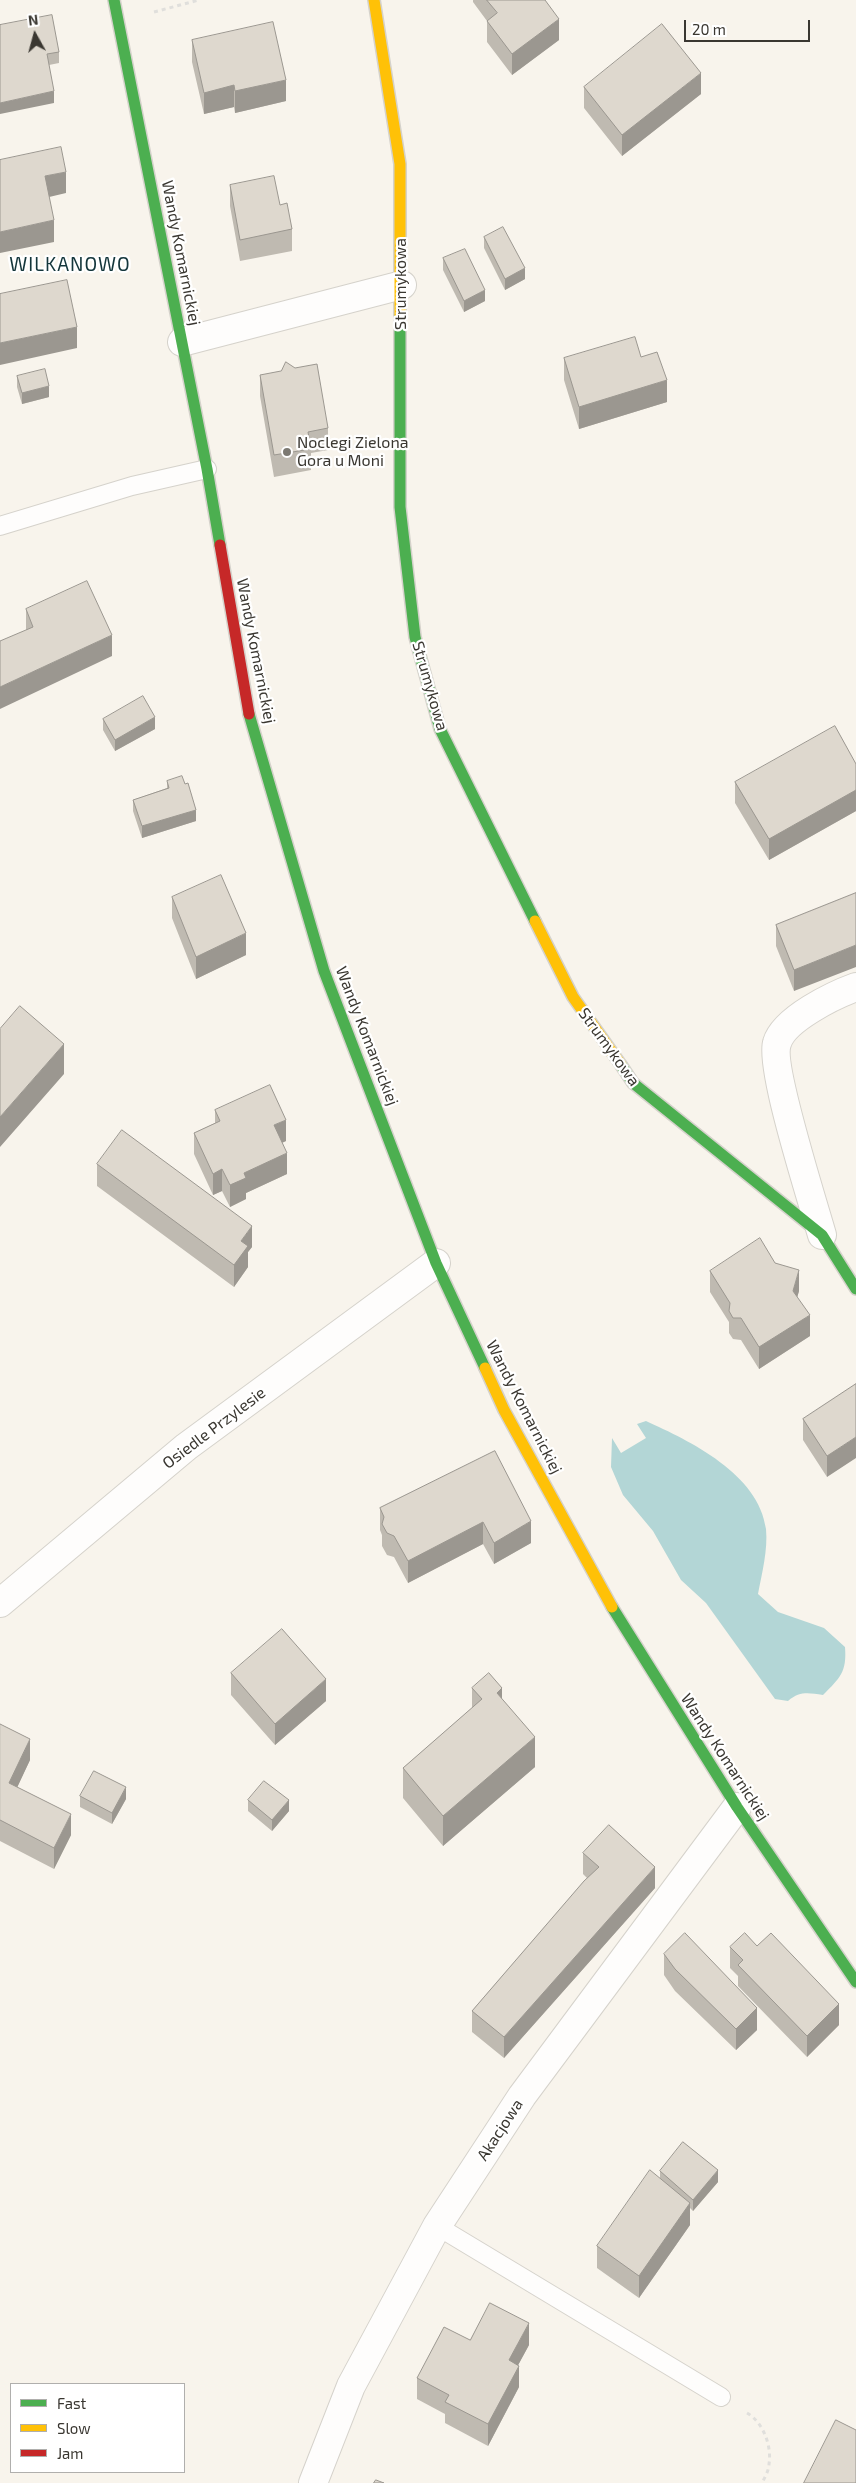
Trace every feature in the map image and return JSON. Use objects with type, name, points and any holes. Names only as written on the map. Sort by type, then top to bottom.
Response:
[{"type":"street","name":"Wandy Komarnickiej","points":[[114,0],[208,469],[250,716],[324,971],[436,1263],[504,1410],[617,1616],[737,1807],[856,1982]]},
{"type":"street","name":"Strumykowa","points":[[374,0],[400,164],[402,285],[400,507],[415,637],[440,729],[573,997],[633,1083],[822,1235]]},
{"type":"street","points":[[182,342],[402,285]]},
{"type":"street","name":"Strumykowa","points":[[856,987],[834,995],[793,1021],[777,1043],[778,1074],[822,1235],[856,1289]]},
{"type":"street","name":"Osiedle Przylesie","points":[[0,1602],[186,1447],[436,1263]]},
{"type":"street","name":"Akacjowa","points":[[313,2483],[351,2386],[437,2226],[522,2096],[737,1807]]},
{"type":"lane","points":[[0,526],[132,486],[208,469]]},
{"type":"lane","points":[[437,2226],[721,2397]]},
{"type":"path","points":[[119,21],[199,0]]},
{"type":"path","points":[[721,2397],[753,2416],[766,2434],[770,2464],[762,2483]]},
{"type":"water","points":[[646,1421],[701,1449],[720,1462],[737,1476],[761,1509],[766,1537],[763,1570],[758,1594],[778,1612],[824,1628],[845,1647],[845,1663],[841,1674],[823,1695],[808,1693],[800,1694],[788,1701],[775,1699],[706,1603],[681,1580],[653,1531],[623,1495],[611,1467],[612,1438],[621,1453],[646,1438],[637,1424]]},
{"type":"building","points":[[487,0],[545,0],[559,19],[512,54],[487,21],[497,13]]},
{"type":"building","points":[[52,15],[59,52],[47,54],[54,91],[0,103],[0,25]]},
{"type":"building","points":[[273,22],[286,80],[235,91],[234,85],[204,93],[192,40]]},
{"type":"building","points":[[662,24],[701,73],[622,135],[584,87]]},
{"type":"building","points":[[61,147],[66,172],[45,176],[54,220],[0,232],[0,160]]},
{"type":"building","points":[[274,176],[280,205],[287,203],[292,229],[240,240],[230,185]]},
{"type":"building","points":[[503,227],[525,268],[505,279],[484,237]]},
{"type":"building","points":[[465,249],[485,290],[464,301],[443,258]]},
{"type":"building","points":[[67,280],[77,327],[0,343],[0,294]]},
{"type":"building","points":[[635,337],[641,357],[657,352],[667,380],[579,407],[564,358]]},
{"type":"building","points":[[286,362],[295,368],[317,364],[328,428],[308,432],[311,449],[274,455],[260,375],[281,371]]},
{"type":"building","points":[[45,369],[49,386],[22,393],[17,376]]},
{"type":"building","points":[[87,581],[112,635],[0,687],[0,641],[33,627],[26,609]]},
{"type":"building","points":[[143,696],[155,717],[115,740],[103,719]]},
{"type":"building","points":[[835,726],[856,764],[856,790],[769,839],[735,782]]},
{"type":"building","points":[[182,776],[185,784],[188,783],[196,810],[142,826],[133,800],[169,788],[167,781]]},
{"type":"building","points":[[221,875],[246,933],[196,957],[172,897]]},
{"type":"building","points":[[856,893],[856,945],[794,970],[776,925]]},
{"type":"building","points":[[20,1006],[64,1044],[0,1117],[0,1029]]},
{"type":"building","points":[[270,1085],[286,1120],[274,1125],[287,1153],[244,1173],[246,1178],[230,1185],[222,1169],[213,1174],[194,1133],[220,1121],[215,1110]]},
{"type":"building","points":[[122,1130],[252,1226],[241,1241],[248,1246],[234,1265],[97,1164]]},
{"type":"building","points":[[760,1238],[775,1263],[799,1270],[793,1291],[810,1315],[759,1347],[741,1318],[733,1318],[729,1311],[730,1303],[710,1271]]},
{"type":"building","points":[[856,1384],[856,1437],[827,1456],[803,1419]]},
{"type":"building","points":[[495,1451],[531,1521],[494,1543],[483,1522],[408,1561],[394,1536],[387,1533],[382,1524],[384,1517],[380,1508]]},
{"type":"building","points":[[282,1629],[326,1679],[275,1724],[231,1673]]},
{"type":"building","points":[[489,1673],[502,1688],[497,1693],[535,1737],[443,1816],[403,1768],[482,1699],[472,1688]]},
{"type":"building","points":[[0,1724],[30,1739],[9,1783],[71,1814],[54,1848],[0,1820]]},
{"type":"building","points":[[94,1771],[126,1787],[112,1813],[80,1796]]},
{"type":"building","points":[[264,1781],[289,1800],[272,1820],[248,1800]]},
{"type":"building","points":[[609,1825],[655,1867],[504,2037],[472,2011],[584,1881],[599,1867],[583,1853]]},
{"type":"building","points":[[685,1933],[757,2008],[736,2029],[675,1969],[664,1954]]},
{"type":"building","points":[[745,1933],[757,1946],[771,1933],[839,2004],[807,2036],[738,1965],[743,1960],[730,1947]]},
{"type":"building","points":[[683,2142],[718,2170],[693,2200],[660,2171]]},
{"type":"building","points":[[650,2170],[690,2203],[639,2276],[597,2246]]},
{"type":"building","points":[[490,2303],[529,2323],[509,2360],[519,2366],[488,2424],[445,2402],[449,2395],[417,2378],[444,2327],[470,2340]]},
{"type":"building","points":[[836,2420],[856,2430],[856,2483],[804,2483]]},
{"type":"traffic: fast","points":[[114,0],[207,469],[220,545]]},
{"type":"traffic: fast","points":[[400,316],[400,507],[415,637],[440,729],[535,921]]},
{"type":"traffic: fast","points":[[249,714],[324,971],[436,1263],[485,1368]]},
{"type":"traffic: fast","points":[[621,1065],[633,1083],[822,1235],[856,1289]]},
{"type":"traffic: fast","points":[[612,1607],[737,1807],[856,1982]]},
{"type":"traffic: slow","points":[[374,0],[400,164],[400,316]]},
{"type":"traffic: slow","points":[[535,921],[573,997],[621,1065]]},
{"type":"traffic: slow","points":[[485,1368],[504,1410],[612,1607]]},
{"type":"traffic: jam","points":[[220,545],[249,714]]},
{"type":"place","name":"Noclegi Zielona Gora u Moni","points":[[287,452]]},
{"type":"district","name":"WILKANOWO","points":[[70,265]]}]
